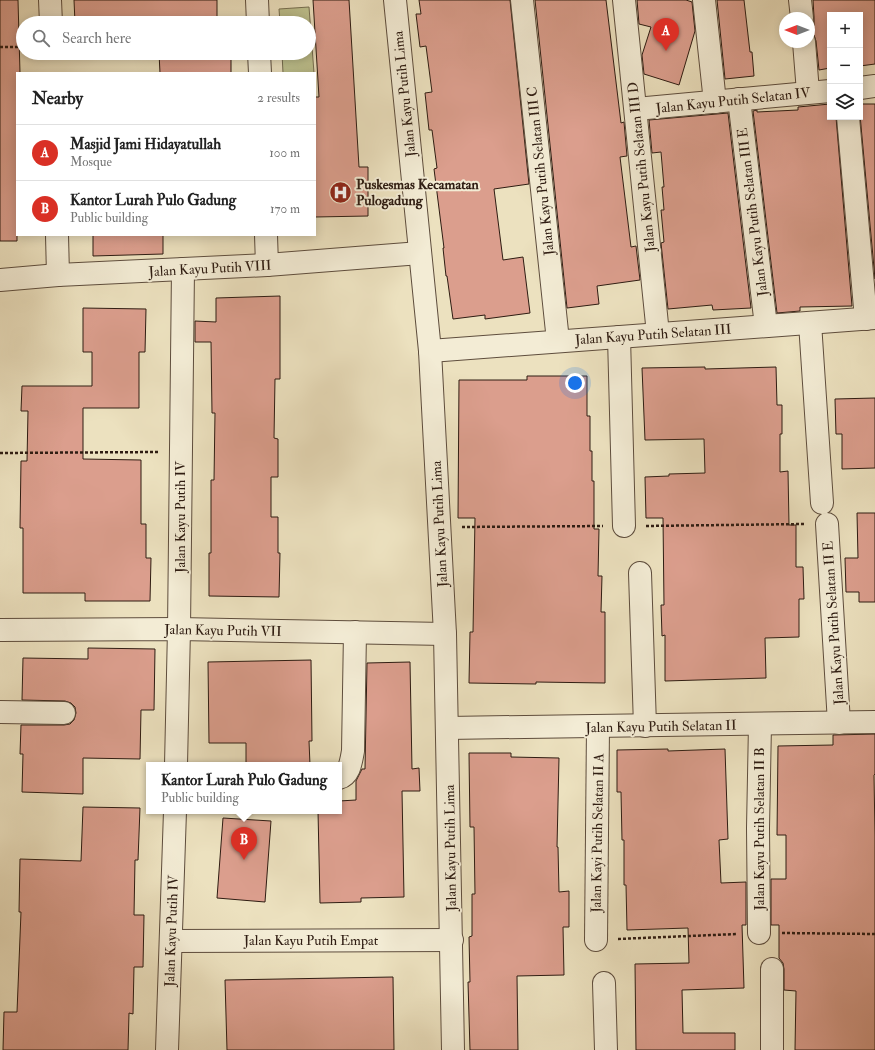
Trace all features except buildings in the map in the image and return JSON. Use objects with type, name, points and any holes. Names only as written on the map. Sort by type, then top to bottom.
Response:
[{"type":"street","points":[[50,0],[51,16]]},
{"type":"street","points":[[256,0],[257,16]]},
{"type":"street","name":"Jalan Kayu Putih Lima","points":[[395,0],[430,351],[445,634],[453,1050]]},
{"type":"street","name":"Jalan Kayu Putih Selatan III C","points":[[522,0],[558,341]]},
{"type":"street","name":"Jalan Kayu Putih Selatan III D","points":[[624,0],[658,334]]},
{"type":"street","points":[[704,0],[715,102]]},
{"type":"street","points":[[800,0],[801,12]]},
{"type":"street","points":[[804,48],[808,92]]},
{"type":"street","points":[[259,60],[260,72]]},
{"type":"street","points":[[863,88],[875,86]]},
{"type":"street","name":"Jalan Kayu Putih Selatan IV","points":[[636,109],[827,91]]},
{"type":"street","name":"Jalan Kayu Putih Selatan III E","points":[[739,99],[766,326]]},
{"type":"street","points":[[848,120],[871,318]]},
{"type":"street","points":[[57,236],[58,275]]},
{"type":"street","points":[[266,236],[267,265]]},
{"type":"street","name":"Jalan Kayu Putih VIII","points":[[0,280],[58,275],[267,265],[420,253]]},
{"type":"street","name":"Jalan Kayu Putih IV","points":[[176,762],[179,629],[182,269]]},
{"type":"street","name":"Jalan Kayu Putih Selatan III","points":[[430,351],[871,318]]},
{"type":"street","name":"Jalan Kayu Putih Selatan II E","points":[[810,323],[839,723]]},
{"type":"street","points":[[619,337],[624,526]]},
{"type":"street","points":[[640,573],[645,726]]},
{"type":"street","name":"Jalan Kayu Putih VII","points":[[0,630],[179,629],[445,634]]},
{"type":"street","points":[[342,777],[350,768],[353,751],[355,632]]},
{"type":"street","points":[[0,712],[64,713]]},
{"type":"street","name":"Jalan Kayu Putih Selatan II","points":[[447,728],[875,722]]},
{"type":"street","name":"Jalan Kayu Putih Selatan II B","points":[[759,933],[758,828],[760,724]]},
{"type":"street","name":"Jalan Kayi Putih Selatan II A","points":[[596,940],[598,727]]},
{"type":"street","name":"Jalan Kayu Putih IV","points":[[167,1050],[175,814]]},
{"type":"street","name":"Jalan Kayu Putih Empat","points":[[171,941],[452,940]]},
{"type":"street","points":[[772,969],[772,1050]]},
{"type":"street","points":[[604,983],[606,1050]]},
{"type":"path","points":[[0,47],[16,47]]},
{"type":"path","points":[[0,453],[180,452]]},
{"type":"path","points":[[596,940],[759,933],[875,934]]},
{"type":"green space","points":[[309,7],[310,16],[280,16],[279,9]]},
{"type":"green space","points":[[282,60],[313,60],[314,72],[283,72]]},
{"type":"place","name":"Masjid Jami Hidayatullah","points":[[666,51]]},
{"type":"place","name":"Puskesmas Kecamatan Pulogadung","points":[[341,192]]},
{"type":"place","name":"Kantor Lurah Pulo Gadung","points":[[244,860]]}]
